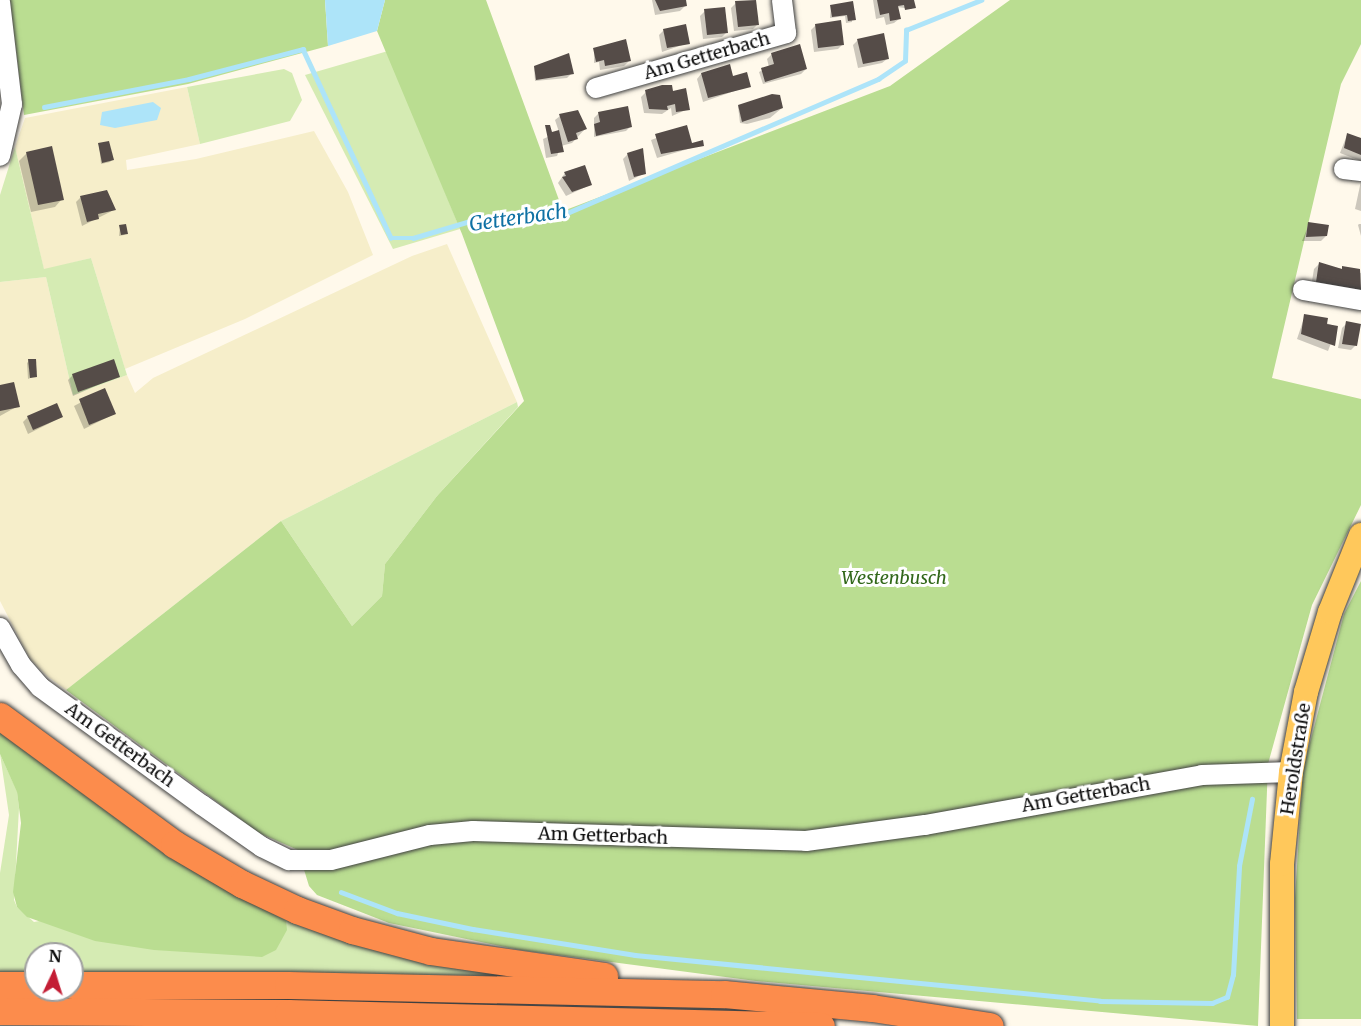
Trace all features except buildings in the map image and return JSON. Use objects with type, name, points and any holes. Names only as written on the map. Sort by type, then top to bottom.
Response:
[{"type":"highway","points":[[0,716],[174,844],[242,884],[297,910],[352,930],[431,951],[724,994],[872,1008],[990,1026]]},
{"type":"highway","points":[[0,986],[24,985]]},
{"type":"highway","points":[[84,985],[288,985],[724,994]]},
{"type":"highway","points":[[0,1011],[288,1013],[821,1026]]},
{"type":"main road","name":"Heroldstraße","points":[[1282,1026],[1282,864],[1291,772],[1306,692],[1330,612],[1361,536]]},
{"type":"street","name":"Am Getterbach","points":[[596,88],[786,33],[782,0]]},
{"type":"street","points":[[0,2],[12,104],[0,156]]},
{"type":"street","points":[[1302,290],[1361,300]]},
{"type":"street","name":"Am Getterbach","points":[[0,628],[21,665],[40,687],[210,811],[262,847],[289,860],[331,860],[430,836],[473,831],[806,841],[925,825],[1202,775],[1291,772]]},
{"type":"shaded area","points":[[187,87],[200,144],[126,160],[127,170],[196,159],[314,131],[348,192],[373,255],[245,319],[125,369],[91,258],[44,270],[15,147],[25,118]]},
{"type":"shaded area","points":[[447,244],[517,402],[281,521],[66,690],[47,676],[30,659],[0,601],[0,282],[46,277],[73,395],[127,375],[135,393],[153,378],[412,256]]},
{"type":"green space","points":[[10,0],[325,0],[328,46],[188,84],[24,115]]},
{"type":"green space","name":"Westenbusch","points":[[385,0],[486,0],[563,211],[890,86],[1010,0],[1361,0],[1361,44],[1341,84],[1272,378],[1361,399],[1361,505],[1312,605],[1268,764],[1258,1026],[756,981],[520,950],[389,923],[317,895],[309,886],[298,850],[259,833],[66,690],[281,521],[352,626],[382,596],[385,564],[437,496],[524,401],[462,234],[377,31]]},
{"type":"green space","points":[[388,51],[460,229],[393,249],[305,75]]},
{"type":"green space","points":[[284,69],[292,73],[302,100],[290,121],[200,144],[187,87]]},
{"type":"green space","points":[[15,147],[44,269],[91,258],[127,375],[73,395],[46,277],[0,282],[0,195]]},
{"type":"green space","points":[[517,402],[518,407],[437,496],[385,564],[382,596],[352,626],[281,521]]},
{"type":"green space","points":[[1361,581],[1361,1019],[1297,1019],[1295,898],[1303,769],[1344,614]]},
{"type":"green space","points":[[0,724],[198,867],[538,976],[84,973],[84,942],[24,942],[24,973],[0,973],[0,873],[9,815],[0,754],[17,791],[19,808],[14,900],[17,907],[34,922],[223,888],[168,857],[22,752],[0,733]]},
{"type":"green space","points":[[0,733],[168,857],[286,921],[287,930],[276,950],[262,957],[154,950],[95,941],[27,917],[17,907],[13,892],[21,823],[17,792],[0,754]]},
{"type":"water","points":[[325,0],[385,0],[377,31],[328,46]]},
{"type":"water","points":[[153,102],[161,108],[157,120],[115,128],[100,125],[102,112]]},
{"type":"waterway","name":"Getterbach","points":[[44,107],[189,79],[303,49],[391,238],[413,238],[480,218],[567,213],[878,79],[905,61],[906,30],[981,0]]},
{"type":"waterway","points":[[341,892],[397,913],[473,929],[635,955],[1100,1001],[1212,1003],[1227,997],[1233,975],[1239,866],[1252,799]]}]
